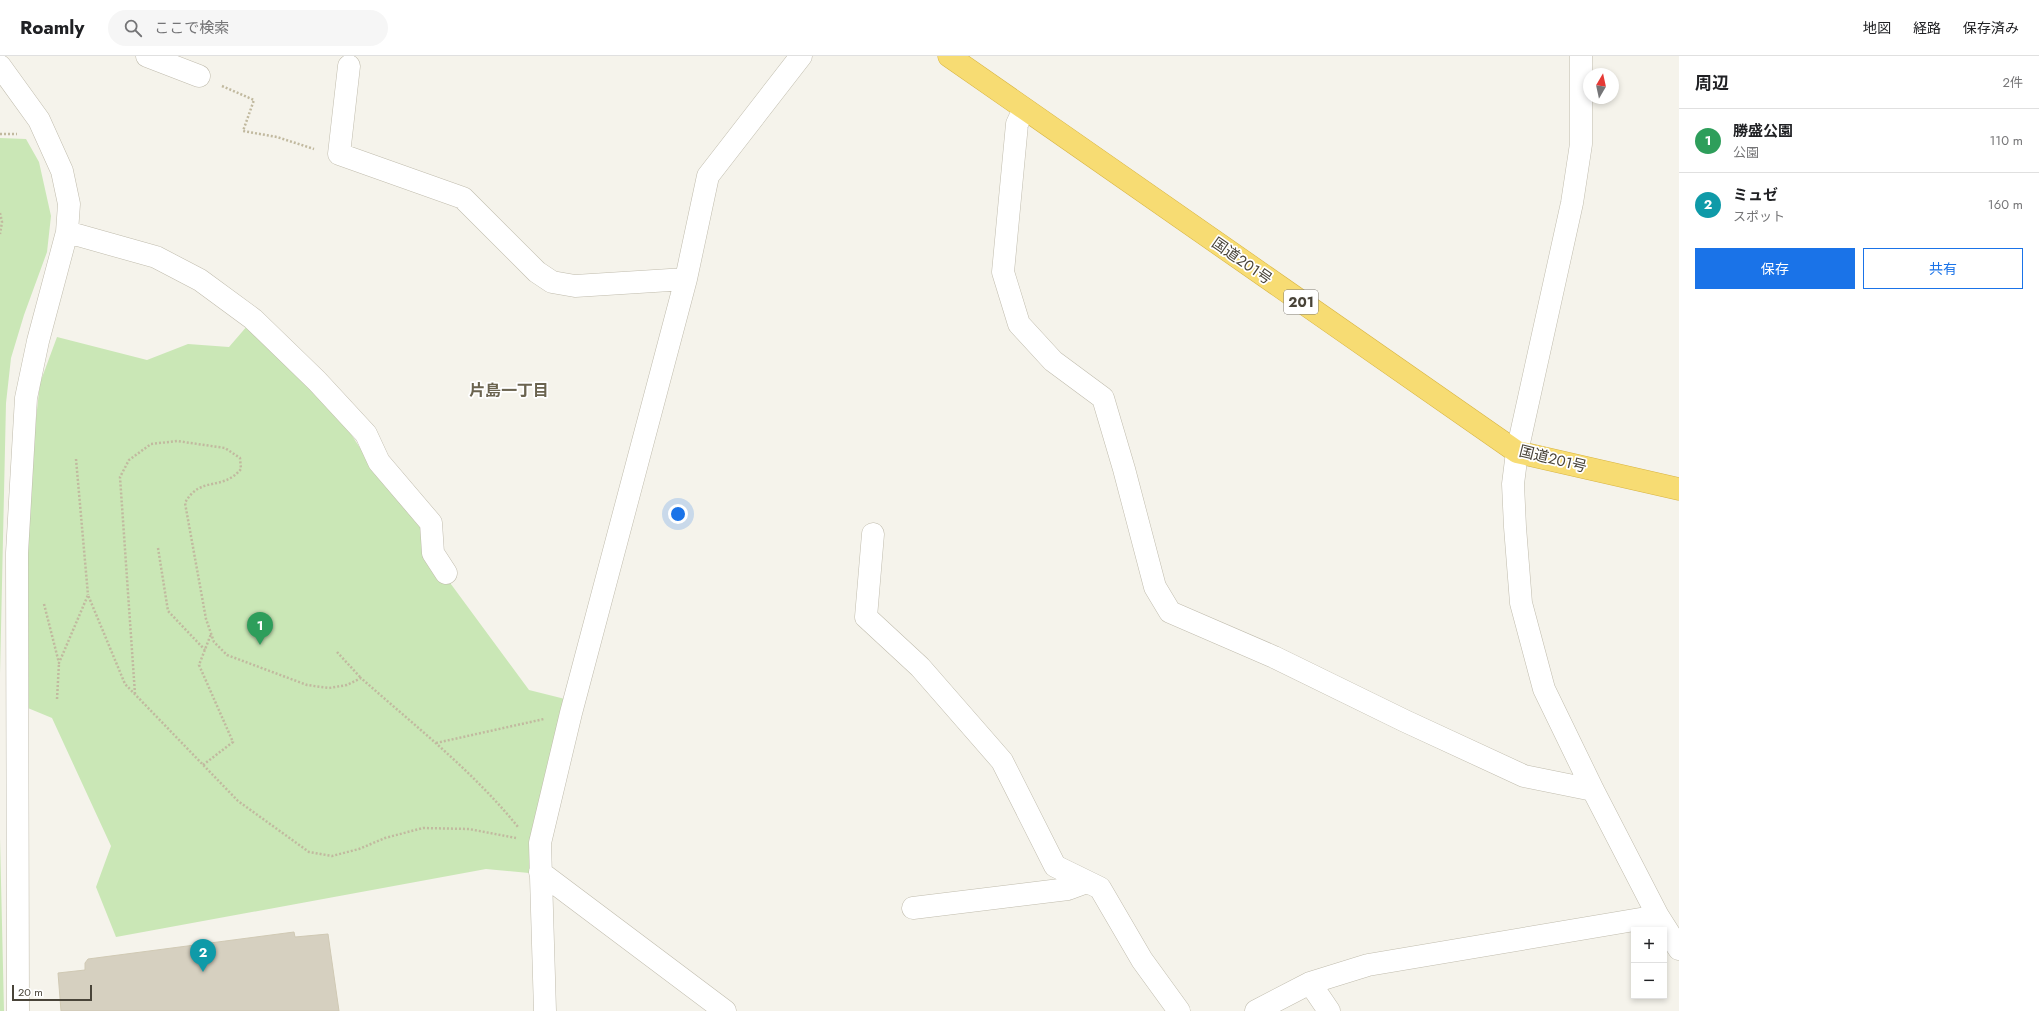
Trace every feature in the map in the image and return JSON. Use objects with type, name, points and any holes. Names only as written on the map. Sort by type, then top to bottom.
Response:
[{"type":"highway","name":"国道201号","points":[[949,56],[1517,452],[1679,489]]},
{"type":"street","points":[[147,56],[199,76]]},
{"type":"street","points":[[545,1011],[540,872],[534,842],[571,713],[686,279],[708,176],[801,56]]},
{"type":"street","points":[[1581,56],[1581,144],[1572,203],[1517,452],[1513,491],[1521,603],[1544,689],[1593,790],[1658,916],[1679,949]]},
{"type":"street","points":[[0,66],[39,120],[62,171],[69,204],[67,232],[38,341],[25,406],[17,553],[18,1011]]},
{"type":"street","points":[[349,66],[339,154],[463,198],[536,272],[552,282],[575,286],[686,279]]},
{"type":"street","points":[[1024,109],[1017,124],[1003,272],[1019,324],[1053,361],[1103,398],[1124,469],[1155,587],[1170,612],[1274,657],[1405,721],[1524,776],[1593,790]]},
{"type":"street","points":[[67,232],[156,257],[206,285],[253,319],[317,381],[366,434],[379,462],[431,523],[433,553],[446,573]]},
{"type":"street","points":[[873,534],[866,617],[920,667],[1002,762],[1055,866],[1100,888],[1142,960],[1179,1011]]},
{"type":"street","points":[[540,872],[725,1011]]},
{"type":"street","points":[[913,908],[1068,889],[1087,882]]},
{"type":"street","points":[[1256,1011],[1310,983],[1368,965],[1658,916]]},
{"type":"street","points":[[1310,983],[1329,1011]]},
{"type":"path","points":[[199,76],[254,100],[242,131],[277,137],[312,148],[339,154]]},
{"type":"path","points":[[0,213],[2,222],[0,234]]},
{"type":"path","points":[[134,694],[120,477],[129,460],[151,444],[177,441],[225,448],[240,458],[241,469],[233,479],[200,487],[190,493],[185,503],[206,619],[214,642],[227,655],[307,685],[329,688],[347,685],[361,678]]},
{"type":"path","points":[[76,459],[88,595],[125,684],[238,802],[309,852],[332,856],[359,849],[385,838],[423,828],[469,829],[534,842]]},
{"type":"path","points":[[158,548],[168,611],[205,650]]},
{"type":"path","points":[[59,663],[88,595]]},
{"type":"path","points":[[42,598],[59,663],[57,699]]},
{"type":"path","points":[[203,765],[233,742],[199,665],[211,634]]},
{"type":"path","points":[[337,652],[361,678],[472,777],[534,842]]},
{"type":"path","points":[[435,744],[571,713]]},
{"type":"green space","points":[[0,138],[26,139],[39,162],[51,216],[47,252],[24,315],[11,358],[6,403],[0,674]]},
{"type":"green space","points":[[248,325],[344,423],[360,448],[429,524],[431,557],[529,690],[565,699],[531,833],[529,873],[486,869],[116,937],[96,887],[111,846],[52,718],[23,706],[26,546],[32,454],[40,383],[57,337],[147,360],[188,344],[229,347]]},
{"type":"green space","points":[[0,838],[4,1011],[0,1011]]},
{"type":"building","points":[[294,932],[295,937],[328,934],[339,1011],[61,1011],[58,973],[85,970],[85,963],[88,959]]},
{"type":"place","name":"勝盛公園","points":[[260,645]]},
{"type":"place","name":"ミュゼ","points":[[203,972]]},
{"type":"district","name":"片島一丁目","points":[[509,390]]}]
